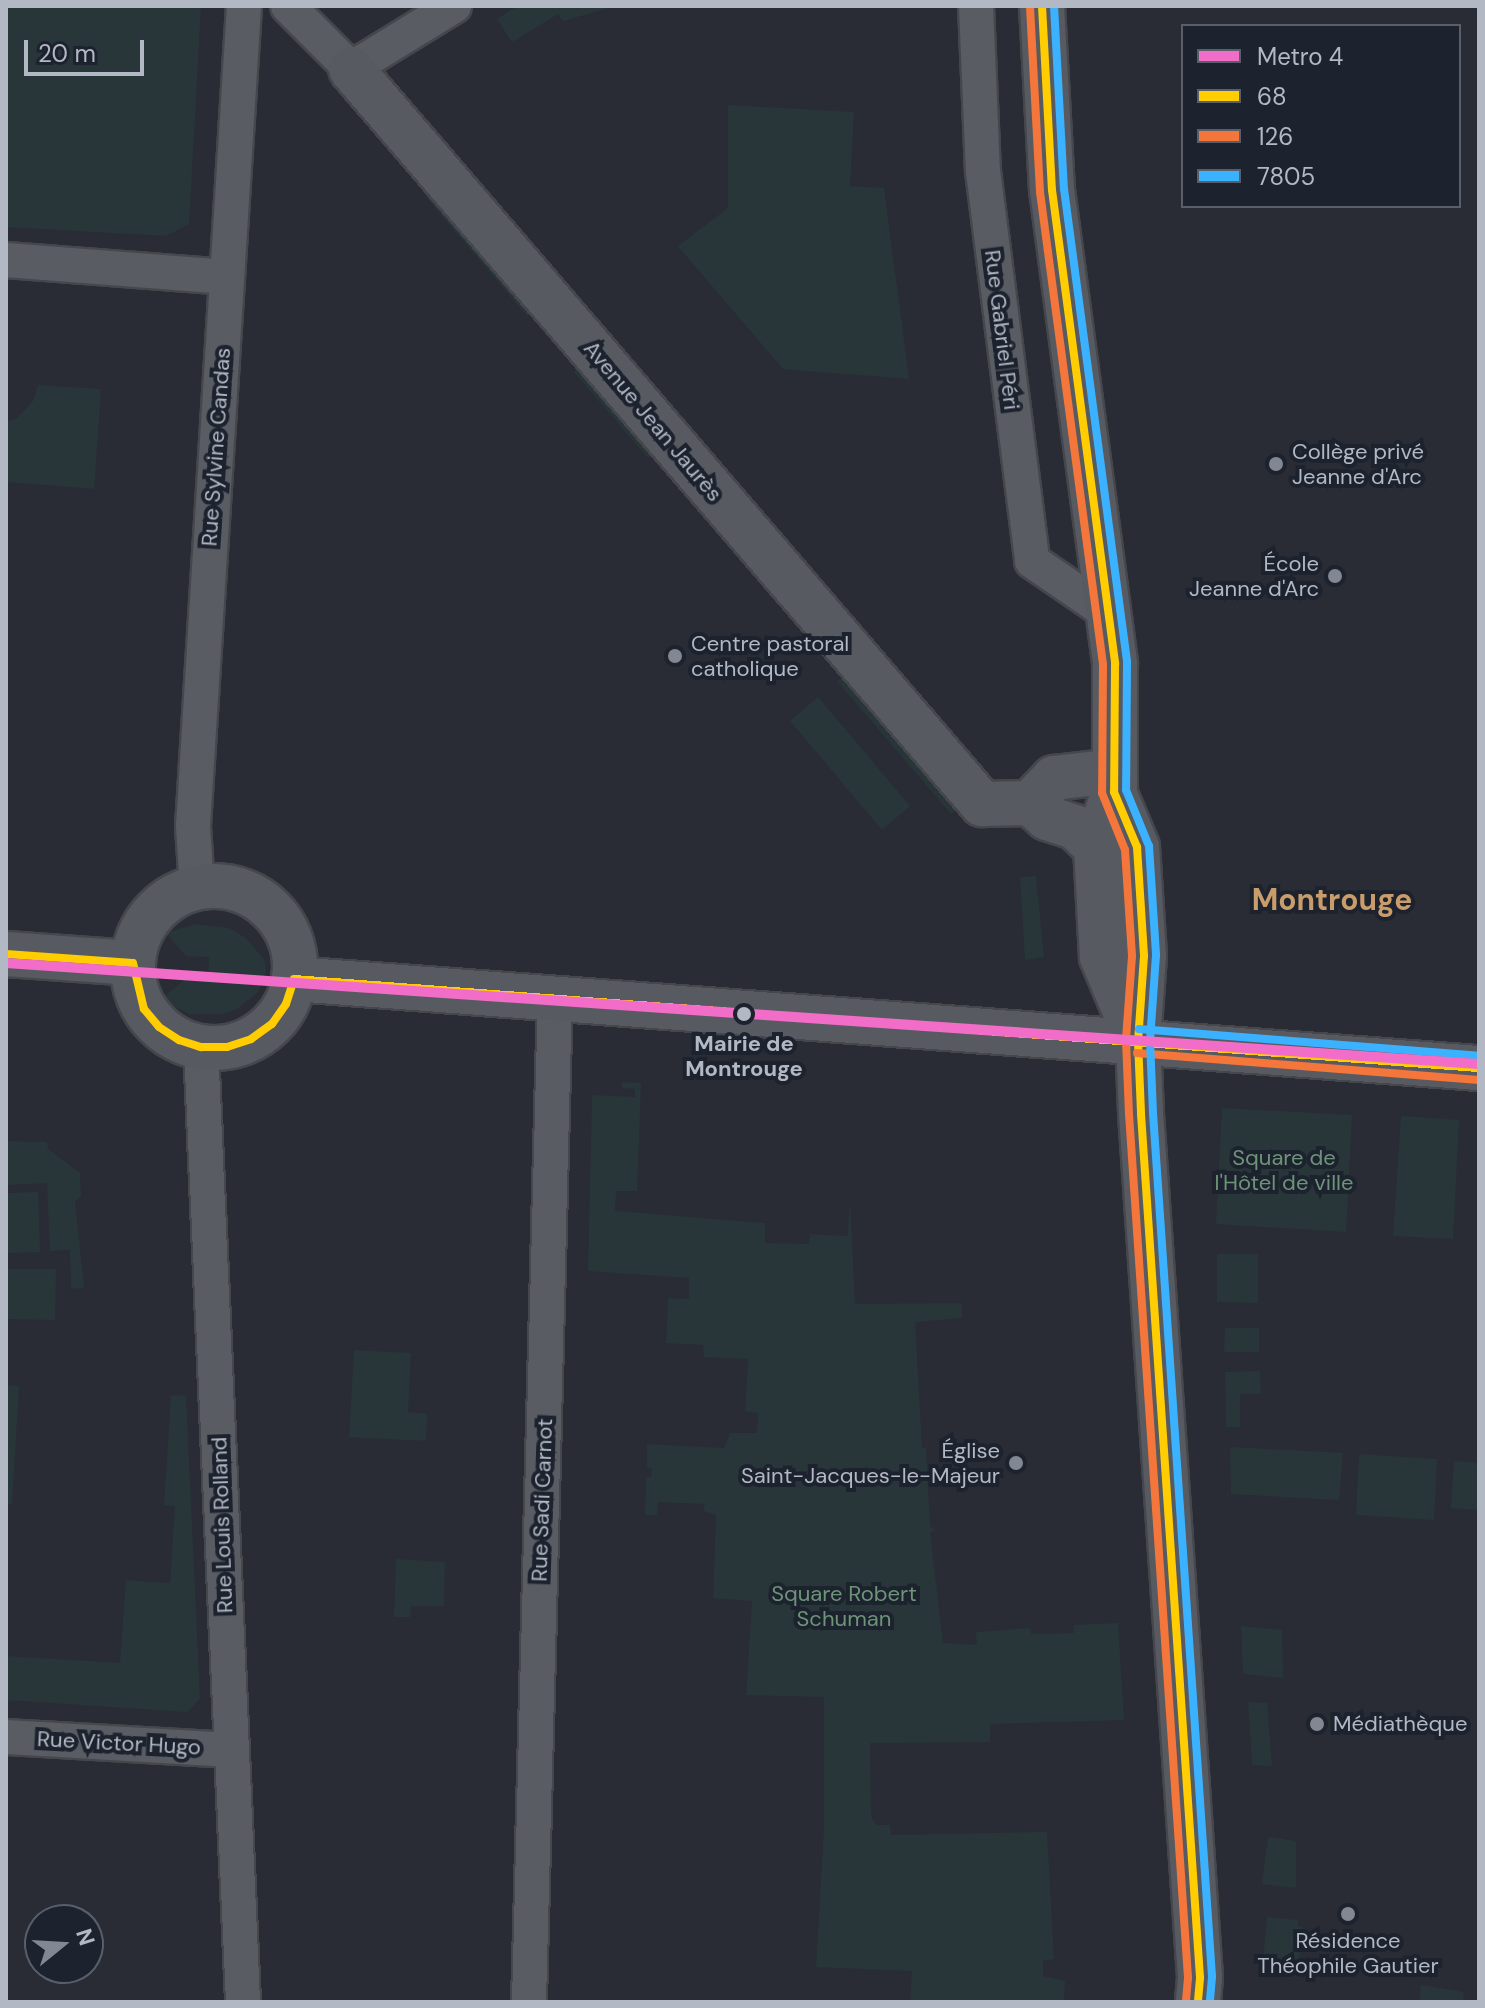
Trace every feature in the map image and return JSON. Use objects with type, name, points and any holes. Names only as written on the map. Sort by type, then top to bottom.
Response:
[{"type":"main road","points":[[1042,6],[1052,190],[1115,664],[1114,782],[1096,847],[1102,957],[1138,1041]]},
{"type":"main road","name":"Avenue Jean Jaurès","points":[[351,69],[982,804],[1030,803]]},
{"type":"main road","points":[[1096,847],[1075,827],[1047,818],[1030,803],[1054,778],[1114,782]]},
{"type":"main road","points":[[1114,782],[1137,847],[1144,956],[1138,1041],[1200,1978],[1198,2002]]},
{"type":"main road","points":[[197,888],[231,888],[263,902],[285,928],[292,945],[294,979],[286,1004],[272,1024],[251,1039],[227,1047],[201,1047],[179,1040],[152,1018],[136,987],[133,963],[137,942],[159,907],[197,888]]},
{"type":"main road","points":[[6,954],[133,963]]},
{"type":"main road","points":[[294,979],[1479,1068]]},
{"type":"street","name":"Rue Sylvine Candas","points":[[197,888],[193,826],[244,6]]},
{"type":"street","name":"Avenue Jean Jaurès","points":[[288,6],[351,69]]},
{"type":"street","points":[[351,69],[454,6]]},
{"type":"street","name":"Rue Gabriel Péri","points":[[976,6],[983,171],[1032,561],[1108,613]]},
{"type":"street","points":[[6,260],[226,277]]},
{"type":"street","name":"Rue Sadi Carnot","points":[[529,2002],[555,998]]},
{"type":"street","name":"Rue Louis Rolland","points":[[201,1047],[243,2002]]},
{"type":"street","name":"Rue Victor Hugo","points":[[6,1737],[232,1750]]},
{"type":"green space","points":[[6,6],[201,6],[189,224],[166,236],[6,227]]},
{"type":"green space","points":[[518,6],[616,6],[563,21],[558,14],[512,42],[497,19]]},
{"type":"green space","points":[[728,105],[854,112],[850,186],[884,188],[909,379],[783,369],[678,246],[728,208]]},
{"type":"green space","points":[[430,192],[532,312],[527,316],[425,196]]},
{"type":"green space","points":[[579,367],[653,454],[648,458],[574,372]]},
{"type":"green space","points":[[38,385],[101,389],[94,489],[6,482],[6,422],[17,418],[33,401]]},
{"type":"green space","points":[[843,677],[956,810],[951,814],[837,681]]},
{"type":"green space","points":[[818,697],[910,806],[882,830],[790,721]]},
{"type":"green space","points":[[1036,876],[1044,957],[1025,960],[1020,877]]},
{"type":"green space","points":[[196,924],[229,928],[246,938],[265,961],[266,971],[258,992],[237,1009],[223,1014],[190,1014],[160,1000],[184,980],[208,981],[209,957],[186,956],[166,933]]},
{"type":"green space","name":"Square Robert Schuman","points":[[622,1082],[641,1083],[637,1191],[616,1191],[615,1211],[765,1223],[765,1243],[809,1244],[810,1234],[848,1236],[850,1199],[855,1304],[962,1303],[962,1318],[915,1322],[922,1448],[926,1448],[930,1526],[935,1531],[930,1532],[943,1643],[977,1645],[976,1632],[1030,1628],[1031,1634],[1074,1633],[1074,1625],[1118,1623],[1124,1720],[990,1724],[990,1742],[870,1743],[871,1817],[877,1825],[890,1825],[891,1835],[1047,1832],[1054,1959],[1043,1961],[1043,1976],[1065,1981],[1064,2002],[910,2002],[912,1971],[816,1967],[824,1828],[824,1697],[746,1695],[752,1601],[713,1598],[716,1515],[703,1511],[705,1504],[658,1502],[657,1515],[645,1515],[646,1477],[651,1477],[652,1468],[647,1467],[647,1444],[724,1448],[730,1433],[757,1433],[758,1413],[745,1411],[748,1359],[704,1357],[703,1345],[666,1343],[668,1298],[689,1299],[689,1278],[588,1271],[592,1095],[635,1097],[635,1089],[622,1088]]},
{"type":"green space","name":"Square de l'Hôtel de ville","points":[[1222,1108],[1352,1115],[1346,1232],[1216,1224]]},
{"type":"green space","name":"Square de l'Hôtel de ville","points":[[1401,1116],[1459,1120],[1453,1239],[1393,1236]]},
{"type":"green space","points":[[6,1141],[47,1142],[48,1149],[80,1173],[81,1196],[75,1201],[84,1288],[71,1289],[70,1250],[50,1251],[47,1183],[6,1185]]},
{"type":"green space","points":[[38,1192],[40,1252],[6,1253],[6,1193]]},
{"type":"green space","name":"Square de l'Hôtel de ville","points":[[1217,1254],[1258,1254],[1258,1303],[1217,1302]]},
{"type":"green space","points":[[6,1269],[56,1269],[55,1320],[6,1319]]},
{"type":"green space","points":[[1225,1328],[1259,1328],[1259,1352],[1224,1352]]},
{"type":"green space","points":[[354,1350],[411,1353],[408,1412],[427,1414],[426,1441],[349,1437]]},
{"type":"green space","points":[[1260,1371],[1261,1394],[1240,1394],[1240,1427],[1226,1427],[1225,1372]]},
{"type":"green space","points":[[6,1385],[19,1386],[12,1505],[6,1504]]},
{"type":"green space","points":[[171,1395],[186,1396],[200,1699],[187,1712],[6,1700],[6,1656],[120,1663],[126,1580],[170,1583],[175,1506],[164,1505]]},
{"type":"green space","points":[[1230,1447],[1343,1453],[1339,1500],[1231,1494]]},
{"type":"green space","points":[[1359,1454],[1437,1459],[1434,1520],[1356,1515]]},
{"type":"green space","points":[[1454,1461],[1479,1463],[1479,1510],[1451,1508]]},
{"type":"green space","points":[[396,1559],[445,1562],[444,1606],[411,1606],[410,1617],[394,1617]]},
{"type":"green space","points":[[1241,1626],[1282,1630],[1283,1678],[1243,1674]]},
{"type":"green space","points":[[1248,1702],[1267,1703],[1272,1766],[1252,1765]]},
{"type":"green space","points":[[1268,1837],[1296,1841],[1296,1888],[1262,1884]]},
{"type":"green space","points":[[1267,1917],[1298,1920],[1298,1926],[1303,1927],[1299,1958],[1305,1959],[1305,1965],[1263,1961]]},
{"type":"green space","points":[[1421,1985],[1464,1992],[1463,2002],[1419,2002]]},
{"type":"metro line","name":"4","points":[[6,963],[1479,1064]]},
{"type":"transit line","name":"68","points":[[1042,6],[1052,190],[1115,664],[1114,792],[1137,847],[1144,956],[1138,1041],[1141,1114],[1200,1978],[1198,2002]]},
{"type":"transit line","name":"7805","points":[[1054,6],[1064,189],[1127,662],[1126,790],[1149,846],[1156,955],[1150,1041],[1153,1113],[1212,1977],[1210,2002]]},
{"type":"transit line","name":"126","points":[[1030,7],[1040,192],[1103,665],[1102,793],[1125,850],[1132,956],[1126,1040],[1129,1114],[1188,1978],[1186,2001]]},
{"type":"transit line","name":"68","points":[[6,954],[133,963],[144,1009],[159,1027],[179,1040],[201,1047],[227,1047],[251,1039],[272,1024],[286,1004],[294,979],[1479,1068]]},
{"type":"transit line","name":"7805","points":[[1139,1029],[1479,1056]]},
{"type":"transit line","name":"126","points":[[1137,1053],[1478,1080]]},
{"type":"place","name":"Collège privé Jeanne d'Arc","points":[[1276,464]]},
{"type":"place","name":"École Jeanne d'Arc","points":[[1335,576]]},
{"type":"place","name":"Centre pastoral catholique","points":[[675,656]]},
{"type":"place","name":"Mairie de Montrouge","points":[[744,1014]]},
{"type":"place","name":"Église Saint-Jacques-le-Majeur","points":[[1016,1463]]},
{"type":"place","name":"Médiathèque","points":[[1317,1724]]},
{"type":"place","name":"Résidence Théophile Gautier","points":[[1348,1914]]},
{"type":"district","name":"Montrouge","points":[[1332,900]]}]
